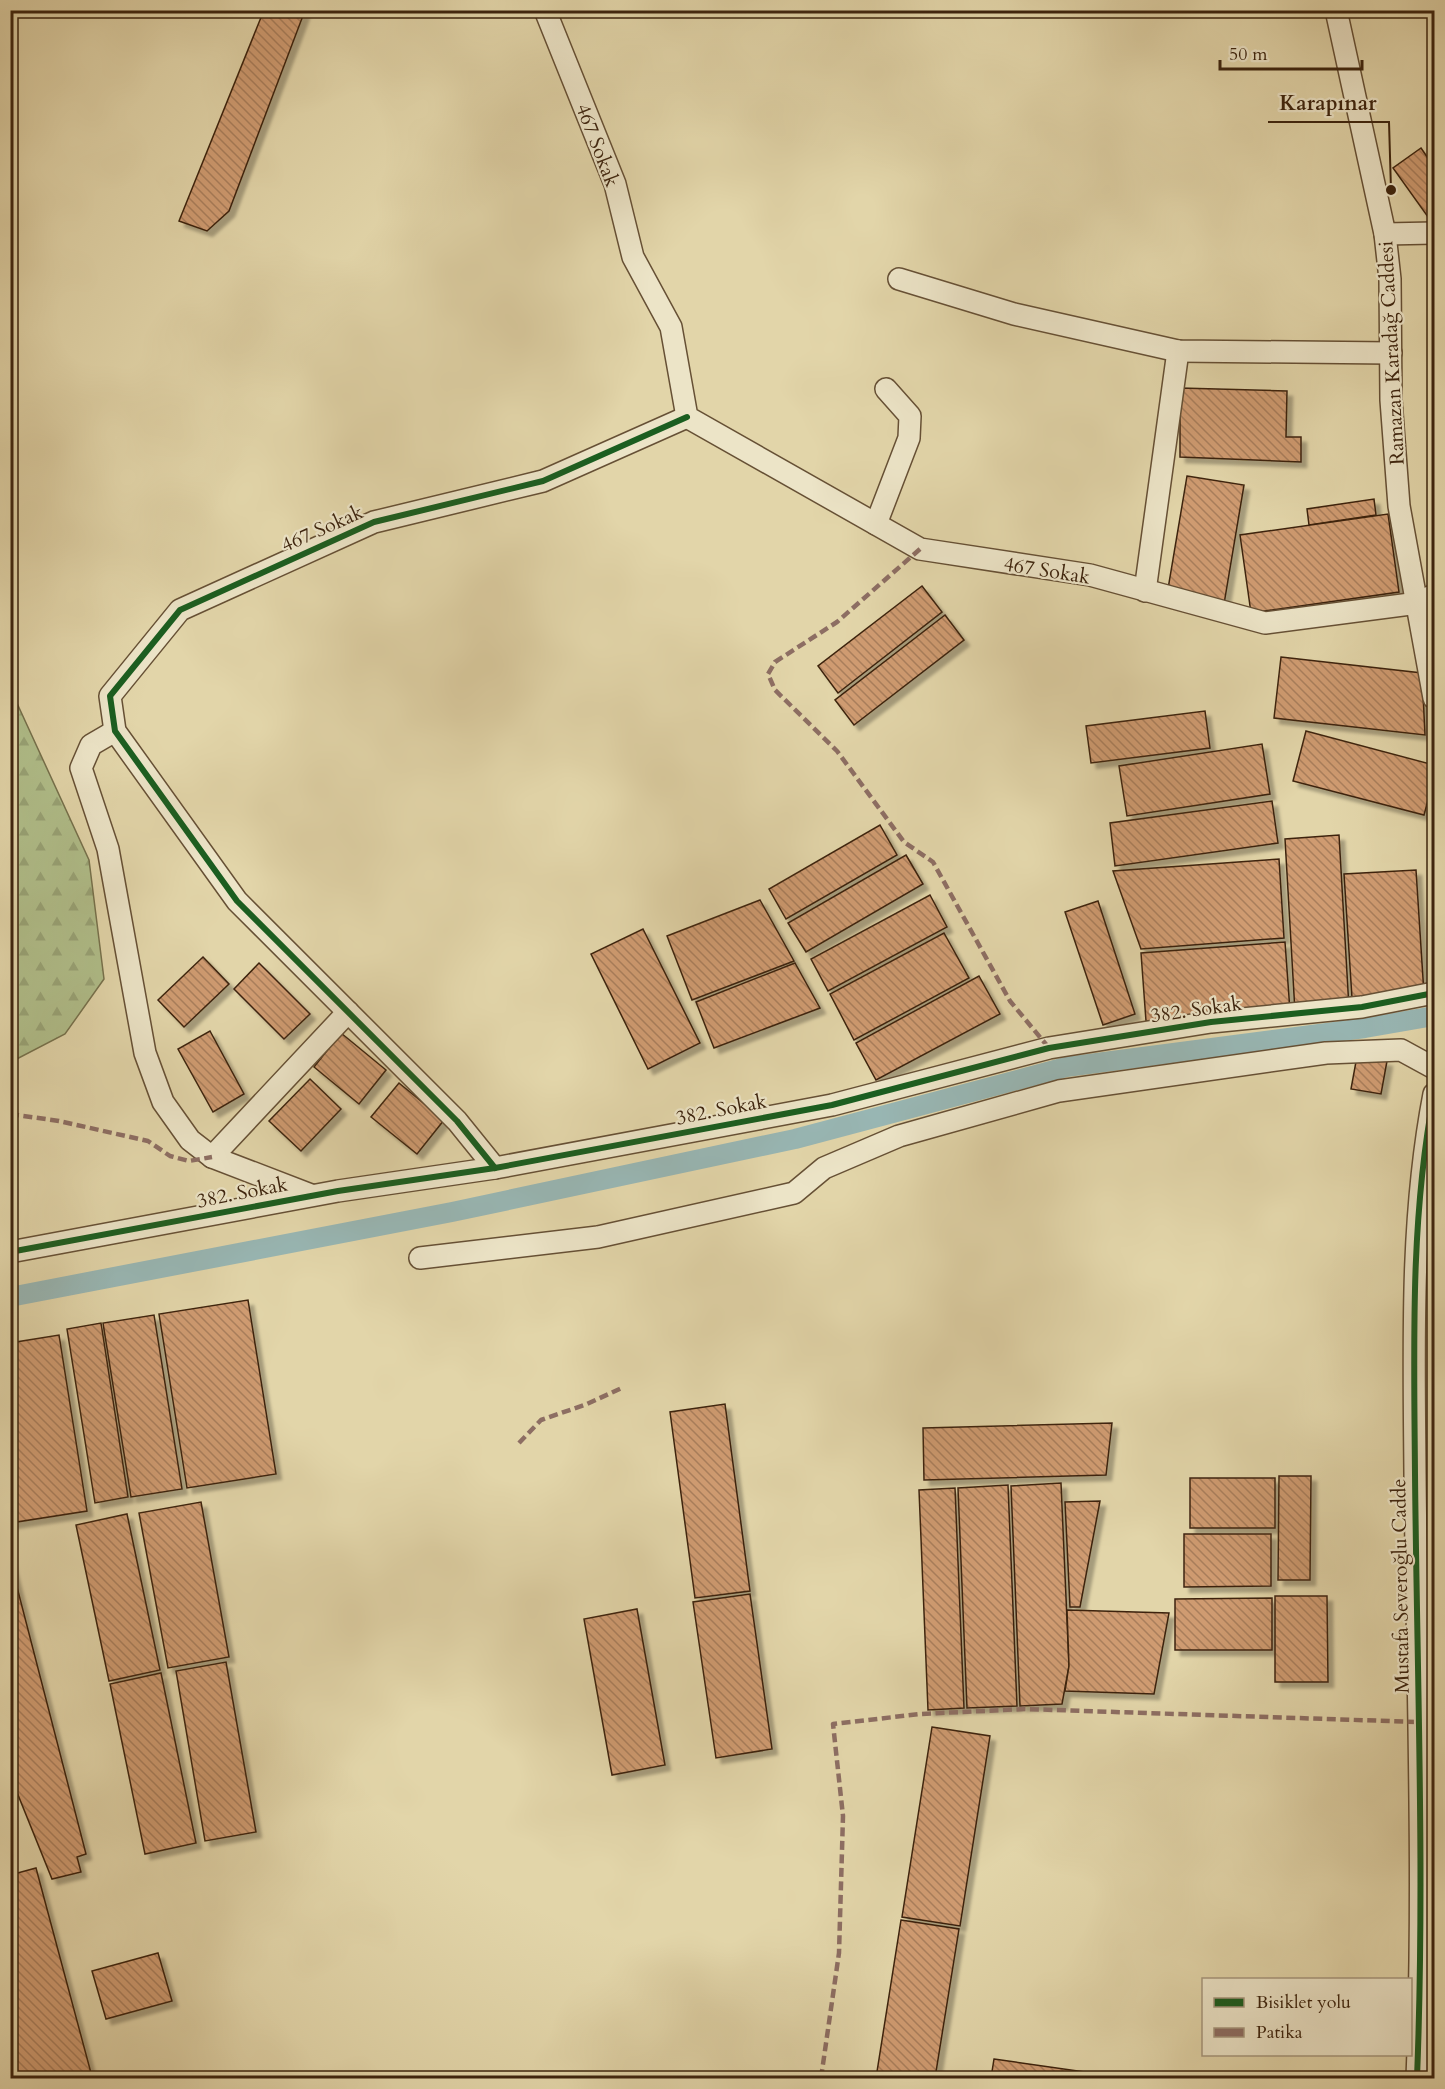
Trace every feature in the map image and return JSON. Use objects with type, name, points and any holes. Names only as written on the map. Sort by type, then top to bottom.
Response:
[{"type":"street","name":"467 Sokak","points":[[545,10],[615,184],[633,257],[671,327],[687,417]]},
{"type":"street","name":"Ramazan Karadağ Caddesi","points":[[1336,10],[1386,234],[1390,279],[1391,400],[1399,506],[1426,599],[1434,698]]},
{"type":"street","points":[[1386,234],[1434,233]]},
{"type":"street","points":[[899,279],[1014,314],[1178,351],[1391,353]]},
{"type":"street","points":[[1145,591],[1178,351]]},
{"type":"street","points":[[876,524],[909,438],[910,416],[886,389]]},
{"type":"street","name":"467 Sokak","points":[[687,417],[920,549],[1090,575],[1265,623],[1426,599]]},
{"type":"street","name":"467 Sokak","points":[[115,731],[110,696],[180,609],[374,522],[543,481],[687,417]]},
{"type":"street","points":[[314,1196],[212,1157],[190,1140],[163,1102],[145,1053],[108,849],[81,768],[91,745],[115,731],[237,901],[457,1121],[495,1168]]},
{"type":"street","name":"382. Sokak","points":[[10,1252],[314,1196],[495,1168],[877,1095],[1049,1048],[1210,1022],[1362,1007],[1434,993]]},
{"type":"street","points":[[212,1157],[348,1012]]},
{"type":"street","points":[[420,1258],[598,1237],[794,1193],[824,1168],[899,1136],[1059,1091],[1326,1053],[1401,1050],[1434,1068]]},
{"type":"street","name":"Mustafa Severoğlu Cadde","points":[[1417,2079],[1422,1950],[1417,1694],[1415,1250],[1434,1094]]},
{"type":"green space","points":[[10,688],[89,860],[104,979],[65,1034],[11,1062]]},
{"type":"building","points":[[264,10],[304,13],[229,211],[207,231],[179,221]]},
{"type":"building","points":[[1421,148],[1434,167],[1434,212],[1428,217],[1393,168]]},
{"type":"building","points":[[1180,388],[1287,391],[1286,437],[1301,437],[1301,462],[1180,457]]},
{"type":"building","points":[[1187,476],[1244,485],[1224,604],[1167,595]]},
{"type":"building","points":[[1374,499],[1376,515],[1309,525],[1307,509]]},
{"type":"building","points":[[1388,514],[1399,592],[1251,613],[1240,535]]},
{"type":"building","points":[[922,586],[942,612],[838,693],[818,666]]},
{"type":"building","points":[[945,615],[964,640],[854,725],[835,700]]},
{"type":"building","points":[[1281,657],[1422,673],[1425,735],[1274,718]]},
{"type":"building","points":[[1205,711],[1210,748],[1091,763],[1086,726]]},
{"type":"building","points":[[1306,731],[1434,765],[1434,778],[1424,815],[1293,781]]},
{"type":"building","points":[[1262,744],[1270,794],[1127,816],[1119,766]]},
{"type":"building","points":[[1272,801],[1278,843],[1115,866],[1110,823]]},
{"type":"building","points":[[880,825],[897,855],[786,919],[769,889]]},
{"type":"building","points":[[1339,835],[1349,1008],[1295,1012],[1285,839]]},
{"type":"building","points":[[906,855],[923,884],[806,952],[788,923]]},
{"type":"building","points":[[1279,859],[1284,938],[1141,949],[1113,871]]},
{"type":"building","points":[[1416,870],[1424,994],[1352,998],[1344,874]]},
{"type":"building","points":[[930,895],[947,927],[828,991],[811,959]]},
{"type":"building","points":[[760,900],[794,961],[692,1000],[667,936]]},
{"type":"building","points":[[1098,901],[1135,1014],[1103,1025],[1065,912]]},
{"type":"building","points":[[643,929],[700,1043],[648,1069],[591,954]]},
{"type":"building","points":[[944,933],[969,978],[854,1040],[830,994]]},
{"type":"building","points":[[1285,942],[1290,1011],[1146,1021],[1141,953]]},
{"type":"building","points":[[203,957],[229,984],[184,1027],[158,1000]]},
{"type":"building","points":[[259,963],[310,1014],[284,1039],[234,989]]},
{"type":"building","points":[[795,963],[820,1008],[714,1048],[696,1002]]},
{"type":"building","points":[[979,976],[1000,1014],[876,1080],[856,1043]]},
{"type":"building","points":[[210,1031],[244,1094],[213,1112],[178,1049]]},
{"type":"building","points":[[341,1033],[386,1070],[359,1104],[314,1067]]},
{"type":"building","points":[[1357,1056],[1387,1061],[1381,1094],[1351,1089]]},
{"type":"building","points":[[310,1079],[341,1109],[301,1151],[269,1121]]},
{"type":"building","points":[[399,1083],[444,1120],[417,1154],[371,1117]]},
{"type":"building","points":[[248,1300],[276,1474],[187,1488],[159,1314]]},
{"type":"building","points":[[154,1315],[182,1489],[131,1497],[103,1323]]},
{"type":"building","points":[[101,1323],[128,1497],[95,1503],[67,1329]]},
{"type":"building","points":[[59,1335],[87,1511],[10,1523],[10,1343]]},
{"type":"building","points":[[725,1404],[750,1591],[695,1598],[670,1412]]},
{"type":"building","points":[[1112,1423],[1106,1475],[924,1480],[923,1428]]},
{"type":"building","points":[[1279,1476],[1311,1476],[1310,1580],[1278,1580]]},
{"type":"building","points":[[1190,1478],[1275,1478],[1275,1528],[1190,1528]]},
{"type":"building","points":[[1061,1483],[1069,1666],[1062,1704],[1020,1706],[1011,1486]]},
{"type":"building","points":[[1008,1485],[1017,1706],[967,1708],[958,1488]]},
{"type":"building","points":[[955,1488],[964,1708],[928,1710],[919,1490]]},
{"type":"building","points":[[1100,1501],[1080,1607],[1070,1607],[1065,1502]]},
{"type":"building","points":[[201,1502],[229,1657],[168,1668],[139,1513]]},
{"type":"building","points":[[127,1514],[160,1670],[109,1681],[76,1525]]},
{"type":"building","points":[[1184,1534],[1271,1534],[1271,1586],[1184,1587]]},
{"type":"building","points":[[10,1560],[86,1854],[77,1857],[81,1872],[52,1879],[10,1775]]},
{"type":"building","points":[[750,1594],[772,1749],[716,1758],[693,1602]]},
{"type":"building","points":[[1275,1596],[1327,1596],[1328,1682],[1275,1682]]},
{"type":"building","points":[[1272,1598],[1272,1650],[1175,1650],[1175,1599]]},
{"type":"building","points":[[637,1609],[665,1765],[612,1775],[584,1619]]},
{"type":"building","points":[[1067,1610],[1169,1613],[1154,1694],[1065,1691],[1069,1666]]},
{"type":"building","points":[[226,1662],[256,1832],[205,1841],[176,1671]]},
{"type":"building","points":[[161,1673],[196,1843],[145,1854],[110,1684]]},
{"type":"building","points":[[932,1727],[990,1736],[960,1926],[902,1917]]},
{"type":"building","points":[[36,1868],[91,2073],[72,2078],[17,2078],[10,2056],[10,1875]]},
{"type":"building","points":[[901,1920],[959,1929],[935,2078],[876,2078]]},
{"type":"building","points":[[158,1953],[172,2001],[106,2019],[92,1971]]},
{"type":"building","points":[[994,2059],[1127,2078],[991,2078]]},
{"type":"waterway","points":[[10,1297],[452,1212],[795,1139],[1066,1067],[1365,1028],[1434,1016]]},
{"type":"marked path","points":[[920,549],[837,622],[775,662],[768,674],[775,690],[837,751],[904,842],[933,862],[1010,1001],[1049,1048]]},
{"type":"marked path","points":[[10,1114],[59,1121],[148,1141],[170,1156],[189,1161],[212,1157]]},
{"type":"marked path","points":[[519,1443],[541,1420],[587,1404],[624,1387]]},
{"type":"marked path","points":[[821,2078],[839,1953],[843,1816],[833,1724],[920,1714],[1025,1709],[1418,1722]]},
{"type":"cycle path","points":[[495,1168],[457,1121],[237,901],[115,731],[110,696],[180,610],[374,522],[543,481],[687,417]]},
{"type":"cycle path","points":[[10,1252],[338,1191],[495,1168],[832,1105],[1049,1048],[1211,1022],[1362,1007],[1434,993]]},
{"type":"cycle path","points":[[1417,2078],[1420,1852],[1414,1331],[1421,1188],[1434,1094]]},
{"type":"place","name":"Karapınar","points":[[1391,190]]}]
